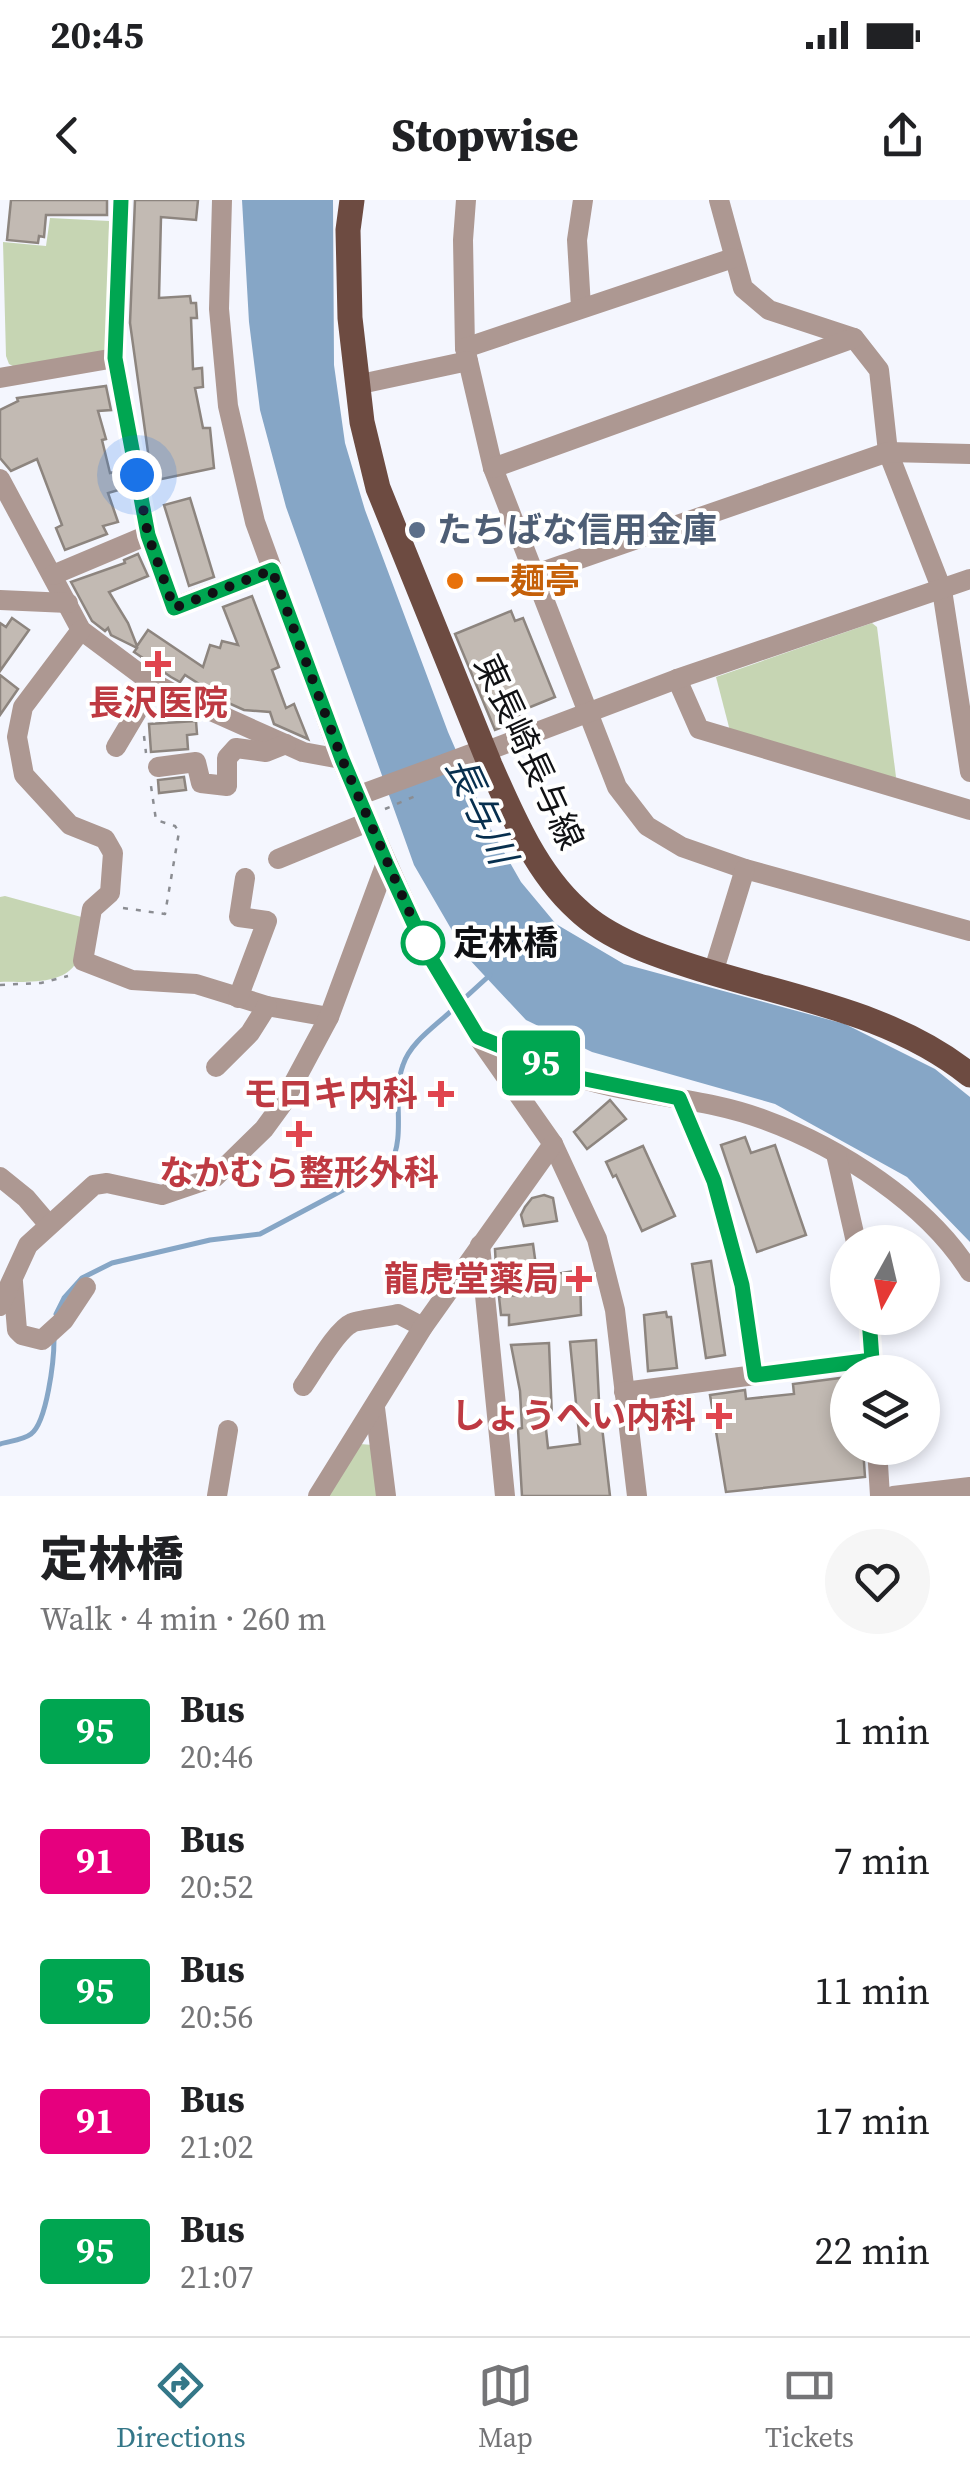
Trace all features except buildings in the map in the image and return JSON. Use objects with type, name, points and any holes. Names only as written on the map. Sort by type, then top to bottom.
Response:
[{"type":"main road","name":"東長崎長与線","points":[[352,200],[348,230],[356,385],[378,488],[478,753],[550,878],[578,911],[644,951],[842,1010],[902,1032],[970,1076]]},
{"type":"street","points":[[121,200],[115,358],[148,535],[174,608],[272,570]]},
{"type":"street","points":[[222,200],[218,309],[228,406],[255,522],[342,759],[365,794],[368,822],[427,952],[478,1037],[553,1144],[597,1239],[615,1310],[638,1496]]},
{"type":"street","points":[[466,200],[466,354],[493,468],[617,788],[647,826],[682,847],[745,869],[970,931]]},
{"type":"street","points":[[581,306],[577,240],[584,200]]},
{"type":"street","points":[[720,200],[743,288],[770,310],[854,338],[879,370],[888,452],[942,590],[970,772]]},
{"type":"street","points":[[356,385],[466,354],[581,306],[733,258]]},
{"type":"street","points":[[493,468],[854,338]]},
{"type":"street","points":[[0,378],[115,358]]},
{"type":"street","points":[[534,575],[888,452],[970,454]]},
{"type":"street","points":[[0,478],[82,630],[154,683],[303,752],[342,759]]},
{"type":"street","points":[[53,574],[148,535]]},
{"type":"street","points":[[365,794],[677,679],[970,579]]},
{"type":"street","points":[[0,600],[68,603]]},
{"type":"street","points":[[82,630],[22,707],[8,740],[24,774],[70,825],[105,839],[113,853],[110,893],[92,909],[84,961],[132,980],[196,984],[266,1006],[329,1018]]},
{"type":"street","points":[[677,679],[698,730],[970,810]]},
{"type":"street","points":[[116,747],[154,683]]},
{"type":"street","points":[[152,772],[196,762],[202,783],[227,786],[226,758],[236,748],[266,752],[286,744]]},
{"type":"street","points":[[278,860],[368,822]]},
{"type":"street","points":[[0,1306],[28,1245],[94,1185],[107,1184],[162,1196],[215,1177],[264,1129],[283,1104],[329,1018],[386,863]]},
{"type":"street","points":[[713,973],[745,869]]},
{"type":"street","points":[[238,998],[267,922],[238,917],[245,878]]},
{"type":"street","points":[[216,1066],[250,1033],[266,1006]]},
{"type":"street","points":[[478,1037],[580,1078],[764,1120],[836,1154],[901,1196],[955,1248],[970,1272]]},
{"type":"street","points":[[679,1098],[714,1181],[738,1267],[755,1375]]},
{"type":"street","points":[[318,1496],[423,1327],[553,1144]]},
{"type":"street","points":[[836,1154],[852,1225]]},
{"type":"street","points":[[0,1177],[26,1198],[49,1225]]},
{"type":"street","points":[[480,1245],[505,1496]]},
{"type":"street","points":[[13,1280],[16,1330],[36,1340],[44,1338],[64,1320],[86,1287]]},
{"type":"street","points":[[303,1386],[352,1322],[398,1314],[423,1327]]},
{"type":"street","points":[[624,1392],[830,1369]]},
{"type":"street","points":[[375,1408],[386,1496]]},
{"type":"street","points":[[217,1496],[228,1430]]},
{"type":"street","points":[[878,1465],[880,1496]]},
{"type":"street","points":[[893,1496],[970,1487]]},
{"type":"path","points":[[104,898],[118,907],[164,914],[179,832],[175,826],[156,820],[140,706]]},
{"type":"path","points":[[0,984],[58,980],[70,976],[84,961]]},
{"type":"green space","points":[[50,218],[109,221],[107,351],[15,367],[6,356],[3,242],[46,246]]},
{"type":"green space","points":[[872,623],[877,627],[896,777],[893,781],[730,731],[716,677]]},
{"type":"green space","points":[[0,897],[85,918],[79,957],[73,967],[56,978],[0,982]]},
{"type":"green space","points":[[360,1444],[373,1445],[378,1496],[327,1496]]},
{"type":"water","name":"長与川","points":[[242,200],[333,200],[334,365],[345,443],[365,510],[448,732],[488,824],[521,882],[556,924],[624,964],[845,1024],[935,1069],[970,1097],[970,1242],[907,1177],[775,1104],[592,1052],[526,1020],[468,958],[414,865],[286,507],[260,410],[249,322]]},
{"type":"waterway","points":[[467,996],[490,975]]},
{"type":"waterway","points":[[56,1314],[82,1278],[112,1263],[210,1240],[260,1234],[390,1165],[398,1141],[398,1090],[406,1057],[450,1012]]},
{"type":"waterway","points":[[0,1444],[24,1438],[37,1427],[49,1390],[54,1340]]},
{"type":"bus line","name":"95","points":[[121,200],[115,358],[148,535],[174,608],[272,570],[342,759],[386,863],[427,952],[478,1037],[580,1078],[679,1098],[714,1181],[742,1285],[755,1375],[872,1360],[870,1335]]},
{"type":"place","name":"たちばな信用金庫","points":[[417,530]]},
{"type":"place","name":"一麺亭","points":[[455,581]]},
{"type":"place","name":"長沢医院","points":[[158,664]]},
{"type":"place","name":"定林橋","points":[[423,943]]},
{"type":"place","name":"モロキ内科","points":[[441,1094]]},
{"type":"place","name":"なかむら整形外科","points":[[299,1134]]},
{"type":"place","name":"龍虎堂薬局","points":[[579,1279]]},
{"type":"place","name":"しょうへい内科","points":[[719,1416]]},
{"type":"route","points":[[137,475],[148,535],[174,608],[272,570],[342,759],[427,952],[423,943]]}]
